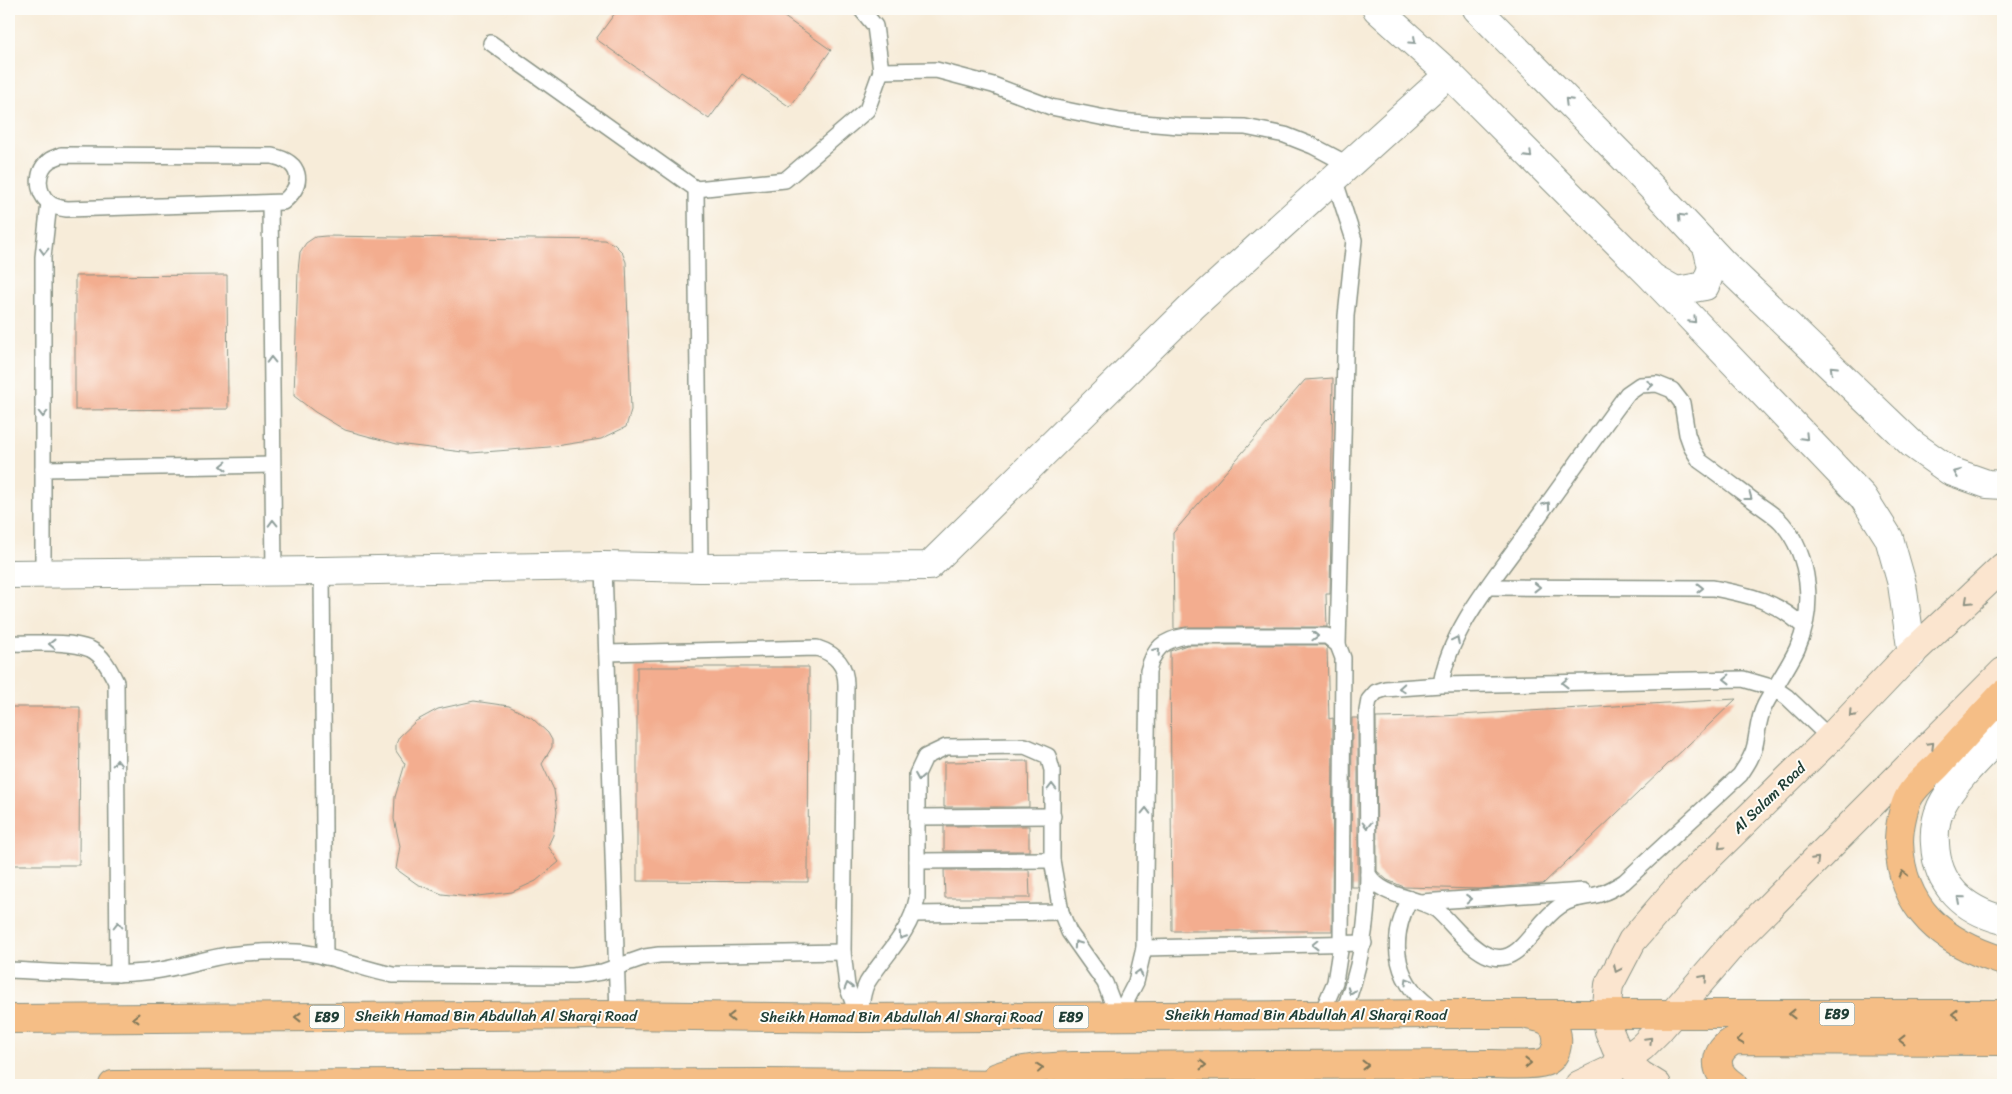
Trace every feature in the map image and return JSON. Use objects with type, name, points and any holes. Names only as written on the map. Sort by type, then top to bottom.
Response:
[{"type":"highway","points":[[2003,694],[1910,795],[1899,828],[1900,859],[1906,887],[1926,916],[1938,930],[1957,943],[1978,954],[2003,962]]},
{"type":"highway","name":"Sheikh Hamad Bin Abdullah Al Sharqi Road","points":[[9,1019],[618,1015],[859,1018],[1443,1014],[2003,1014]]},
{"type":"highway","points":[[977,1085],[1014,1071],[1044,1067],[1482,1064],[1539,1063],[1548,1061],[1556,1051],[1556,1029],[1550,1022],[1524,1014]]},
{"type":"highway","points":[[1733,1085],[1724,1079],[1718,1067],[1718,1058],[1721,1050],[1735,1040],[2003,1041]]},
{"type":"highway","points":[[113,1085],[1023,1085]]},
{"type":"main road","name":"Al Salam Road","points":[[1657,1085],[1641,1076],[1616,1048],[1609,1031],[1606,1014],[1609,984],[1632,941],[1681,884],[1830,738],[1912,654],[2003,567]]},
{"type":"main road","points":[[1579,1085],[1596,1078],[1642,1047],[1738,938],[2003,672]]},
{"type":"street","points":[[1377,9],[1449,74],[1650,275],[1864,498],[1889,538],[1902,584],[1912,654]]},
{"type":"street","points":[[1477,9],[1623,157],[1730,270],[1912,444],[1950,471],[1986,484],[2003,485]]},
{"type":"street","points":[[9,574],[274,572],[604,566],[700,568],[929,566],[1192,307],[1449,74]]},
{"type":"street","points":[[1650,275],[1676,291],[1705,286],[1712,268],[1707,246]]},
{"type":"street","points":[[2003,733],[1953,788],[1942,805],[1937,816],[1935,841],[1936,861],[1944,881],[1954,894],[1977,911],[2003,920]]},
{"type":"lane","points":[[491,43],[696,189],[785,180],[867,110],[880,71],[875,26],[861,9]]},
{"type":"lane","points":[[880,71],[936,70],[993,85],[1051,107],[1120,121],[1179,126],[1245,127],[1285,135],[1313,146],[1341,172],[1354,240],[1346,316],[1338,645],[1343,658],[1341,944],[1331,1015]]},
{"type":"lane","points":[[61,155],[272,156],[285,158],[294,168],[298,181],[293,194],[283,202],[270,203],[67,209],[58,208],[49,203],[41,193],[39,182],[42,170],[50,160],[61,155]]},
{"type":"lane","points":[[696,189],[700,568]]},
{"type":"lane","points":[[42,574],[43,257],[49,203]]},
{"type":"lane","points":[[270,203],[274,572]]},
{"type":"lane","points":[[1368,874],[1377,887],[1429,905],[1445,916],[1478,951],[1486,956],[1496,957],[1505,956],[1522,947],[1559,906],[1571,900],[1612,890],[1624,882],[1740,775],[1749,761],[1755,746],[1759,719],[1774,688],[1797,650],[1804,627],[1809,602],[1807,580],[1802,559],[1794,540],[1782,522],[1700,461],[1692,448],[1687,434],[1682,403],[1672,390],[1657,384],[1640,385],[1627,394],[1489,587],[1460,631],[1443,669],[1441,686]]},
{"type":"lane","points":[[43,469],[272,465]]},
{"type":"lane","points":[[604,566],[618,1015]]},
{"type":"lane","points":[[322,571],[325,957]]},
{"type":"lane","points":[[1489,587],[1713,588],[1747,594],[1765,600],[1789,613],[1804,627]]},
{"type":"lane","points":[[1118,1017],[1136,982],[1144,948],[1148,671],[1151,657],[1160,646],[1172,638],[1186,636],[1327,636],[1338,645]]},
{"type":"lane","points":[[9,644],[70,644],[91,649],[107,664],[116,682],[118,974]]},
{"type":"lane","points":[[607,653],[817,648],[827,651],[836,657],[846,675],[842,952],[847,986],[859,1018]]},
{"type":"lane","points":[[1331,1015],[1354,982],[1364,943],[1367,921],[1368,874],[1367,711],[1369,700],[1376,692],[1385,689],[1441,686],[1743,679],[1774,688],[1787,697],[1830,738]]},
{"type":"lane","points":[[859,1018],[866,985],[904,932],[914,914],[917,899],[917,774],[925,757],[946,747],[1025,746],[1048,756],[1052,770],[1052,860],[1061,912],[1068,932],[1105,983],[1118,1017]]},
{"type":"lane","points":[[917,817],[1053,816]]},
{"type":"lane","points":[[917,861],[1052,860]]},
{"type":"lane","points":[[1443,1014],[1429,1006],[1417,995],[1407,982],[1400,966],[1397,949],[1398,931],[1402,914],[1415,900],[1612,890]]},
{"type":"lane","points":[[914,914],[1061,912]]},
{"type":"lane","points":[[1144,948],[1364,943]]},
{"type":"lane","points":[[9,970],[118,974],[156,971],[229,955],[299,952],[325,957],[373,972],[414,977],[573,976],[616,968],[644,957],[659,955],[842,952]]},
{"type":"building","points":[[618,9],[773,9],[831,50],[790,107],[742,74],[709,119],[596,39]]},
{"type":"building","points":[[315,237],[604,240],[614,244],[622,252],[626,262],[631,410],[626,427],[601,439],[549,447],[471,453],[397,444],[345,430],[315,412],[294,396],[298,271],[300,252],[306,243]]},
{"type":"building","points":[[227,275],[228,409],[75,410],[75,276]]},
{"type":"building","points":[[1333,378],[1330,594],[1326,594],[1327,627],[1186,627],[1174,629],[1173,533],[1305,380]]},
{"type":"building","points":[[1187,645],[1324,645],[1327,648],[1329,719],[1333,718],[1332,931],[1172,931],[1170,651]]},
{"type":"building","points":[[637,667],[809,667],[808,882],[637,881]]},
{"type":"building","points":[[1736,699],[1543,884],[1479,889],[1404,887],[1387,880],[1377,871],[1376,718],[1425,717]]},
{"type":"building","points":[[474,701],[509,706],[532,718],[548,733],[552,740],[552,747],[542,764],[554,790],[557,812],[553,835],[548,846],[559,862],[536,881],[512,892],[469,897],[442,894],[417,884],[396,869],[400,846],[394,819],[395,797],[405,764],[396,751],[399,737],[416,721],[438,709]]},
{"type":"building","points":[[9,707],[80,707],[79,865],[9,865]]},
{"type":"building","points":[[1352,718],[1358,718],[1358,887],[1351,887]]},
{"type":"building","points":[[1028,761],[1029,807],[944,807],[944,762]]},
{"type":"building","points":[[944,826],[1029,826],[1029,851],[944,851]]},
{"type":"building","points":[[944,870],[1029,870],[1030,898],[945,898]]}]
